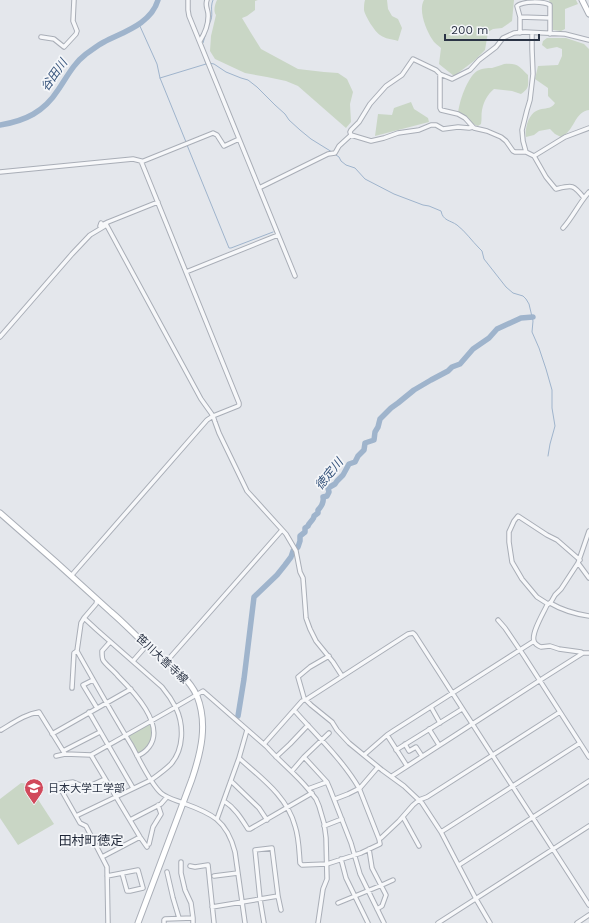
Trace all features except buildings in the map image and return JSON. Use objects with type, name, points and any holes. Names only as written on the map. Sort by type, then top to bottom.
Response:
[{"type":"street","points":[[41,36],[54,39],[64,47],[76,34],[77,32],[73,21],[74,0]]},
{"type":"street","points":[[188,0],[188,12],[295,276]]},
{"type":"street","points":[[200,41],[206,29],[208,20],[206,5],[207,0]]},
{"type":"street","points":[[582,0],[589,14]]},
{"type":"street","points":[[520,33],[520,17],[517,6],[518,4],[528,2],[548,4],[550,6],[550,34]]},
{"type":"street","points":[[520,17],[550,18]]},
{"type":"street","points":[[526,152],[522,130],[526,110],[530,100],[533,74],[532,33]]},
{"type":"street","points":[[352,135],[350,132],[351,130],[359,122],[370,104],[386,86],[402,75],[413,59],[452,79],[470,70],[479,60],[510,34],[565,34],[589,40]]},
{"type":"street","points":[[440,74],[441,110],[458,114],[465,118],[473,127]]},
{"type":"street","points":[[352,135],[371,140],[384,138],[398,133],[419,130],[431,125],[436,125],[442,129],[473,127],[501,137],[514,152],[526,152],[534,156],[546,177],[556,189],[572,186],[584,198]]},
{"type":"street","points":[[534,156],[565,137],[589,128]]},
{"type":"street","points":[[141,162],[213,133],[217,135],[224,146],[239,139]]},
{"type":"street","points":[[259,188],[328,154],[334,154],[340,145],[352,135]]},
{"type":"street","points":[[0,172],[133,159],[139,160],[158,202],[239,403],[238,406],[207,420],[71,576]]},
{"type":"street","points":[[563,228],[589,192]]},
{"type":"street","points":[[0,337],[88,237],[108,222],[158,202]]},
{"type":"street","points":[[104,224],[201,399],[213,416],[219,433],[247,491],[286,534],[297,554],[302,577],[306,618],[310,629],[316,641],[329,656],[342,676]]},
{"type":"street","points":[[186,272],[278,235]]},
{"type":"street","name":"笹川大善寺線","points":[[0,513],[147,646],[186,679],[196,695],[203,725],[203,739],[197,765],[138,923]]},
{"type":"street","points":[[589,578],[583,572],[579,562],[557,540],[518,516],[509,532],[509,542],[512,562],[522,580],[539,599],[562,609],[589,616]]},
{"type":"street","points":[[166,662],[282,530]]},
{"type":"street","points":[[364,755],[387,735],[534,641],[536,629],[549,604],[579,562],[589,531]]},
{"type":"street","points":[[72,688],[74,653],[77,651],[80,623],[96,604],[97,600]]},
{"type":"street","points":[[76,816],[151,780],[165,770],[178,752],[182,738],[176,707],[162,687],[84,618]]},
{"type":"street","points":[[498,620],[520,650],[589,756]]},
{"type":"street","points":[[264,744],[302,701],[412,632],[453,693],[589,905]]},
{"type":"street","points":[[534,641],[540,647],[550,646],[559,649],[589,653]]},
{"type":"street","points":[[110,642],[102,651],[103,660],[138,698],[154,727],[153,740],[151,744],[145,752],[137,756]]},
{"type":"street","points":[[133,661],[147,646]]},
{"type":"street","points":[[77,651],[151,780],[160,792],[167,797],[207,812],[217,819],[228,832],[235,852],[245,923]]},
{"type":"street","points":[[392,776],[583,653]]},
{"type":"street","points":[[329,656],[310,667],[298,677],[303,696],[313,707],[332,722],[337,731],[349,743],[378,767],[392,776],[419,800],[441,832],[490,923]]},
{"type":"street","points":[[93,680],[83,685],[96,708]]},
{"type":"street","points":[[52,734],[131,689]]},
{"type":"street","points":[[64,753],[90,755],[203,691],[264,744],[292,771],[316,799],[324,826],[327,864],[327,879],[323,889],[318,923]]},
{"type":"street","points":[[430,707],[440,723]]},
{"type":"street","points":[[396,750],[462,709]]},
{"type":"street","points":[[239,758],[274,789],[288,807],[296,826],[300,863],[302,865],[327,864],[380,845],[359,788],[351,775],[294,710]]},
{"type":"street","points":[[1,730],[32,713],[39,712],[64,753]]},
{"type":"street","points":[[89,712],[133,788]]},
{"type":"street","points":[[379,839],[419,800],[427,797],[560,712]]},
{"type":"street","points":[[276,757],[308,725]]},
{"type":"street","points":[[429,729],[439,745]]},
{"type":"street","points":[[217,819],[239,758],[247,730]]},
{"type":"street","points":[[56,756],[100,732]]},
{"type":"street","points":[[292,771],[329,733]]},
{"type":"street","points":[[387,735],[407,766]]},
{"type":"street","points":[[441,832],[580,743]]},
{"type":"street","points":[[405,744],[409,751],[416,747],[422,756]]},
{"type":"street","points":[[90,755],[140,837],[148,846],[153,827],[161,814],[158,805]]},
{"type":"street","points":[[304,757],[326,782],[335,799],[355,854],[360,874],[384,923]]},
{"type":"street","points":[[335,799],[359,788],[378,767]]},
{"type":"street","points":[[105,779],[85,786],[73,782],[59,784],[59,786],[80,823],[86,826],[107,867],[108,923]]},
{"type":"street","points":[[231,781],[259,808],[267,820]]},
{"type":"street","points":[[459,865],[589,781]]},
{"type":"street","points":[[308,789],[326,782]]},
{"type":"street","points":[[224,801],[237,812],[248,829],[250,829],[312,793]]},
{"type":"street","points":[[130,820],[161,804],[167,797]]},
{"type":"street","points":[[402,817],[419,846]]},
{"type":"street","points":[[324,826],[342,819]]},
{"type":"street","points":[[438,923],[589,826]]},
{"type":"street","points":[[102,857],[140,837]]},
{"type":"street","points":[[264,923],[254,850],[272,848],[281,910]]},
{"type":"street","points":[[369,849],[372,868],[386,895],[382,906],[377,909]]},
{"type":"street","points":[[342,859],[345,876],[368,923]]},
{"type":"street","points":[[181,862],[180,867],[184,887],[190,901],[193,923]]},
{"type":"street","points":[[190,866],[195,867],[208,865],[214,923]]},
{"type":"street","points":[[107,876],[122,873],[138,870],[143,888],[127,891],[122,873]]},
{"type":"street","points":[[167,872],[179,918]]},
{"type":"street","points":[[214,876],[238,873]]},
{"type":"street","points":[[338,903],[394,880]]},
{"type":"street","points":[[212,907],[278,896]]},
{"type":"street","points":[[577,923],[589,915]]},
{"type":"street","points":[[164,923],[165,919],[193,918]]},
{"type":"green space","points":[[217,0],[258,0],[255,1],[255,10],[242,18],[261,49],[298,69],[338,73],[347,79],[353,92],[350,104],[351,122],[346,128],[298,86],[286,81],[245,73],[215,59],[210,51]]},
{"type":"green space","points":[[365,0],[387,0],[388,9],[392,16],[398,19],[402,28],[398,41],[384,37],[376,31],[365,13]]},
{"type":"green space","points":[[424,0],[514,0],[512,21],[502,28],[493,29],[488,32],[485,50],[474,61],[454,76],[439,64],[441,48],[435,43],[425,25],[422,14],[422,4]]},
{"type":"green space","points":[[549,0],[576,0],[578,4],[565,9],[565,29],[561,31],[553,30],[552,11]]},
{"type":"green space","points":[[547,38],[566,38],[584,44],[589,49],[589,110],[580,114],[569,131],[561,137],[550,129],[539,131],[534,135],[526,137],[527,124],[530,117],[538,110],[549,108],[555,103],[548,96],[548,88],[535,79],[538,66],[558,65],[562,56],[562,49],[557,47],[547,49],[542,45],[543,41]]},
{"type":"green space","points":[[504,64],[516,65],[528,75],[528,86],[526,90],[521,94],[512,91],[494,89],[485,101],[482,110],[481,124],[478,126],[473,124],[469,119],[458,114],[464,91],[473,74],[481,69],[492,68]]},
{"type":"green space","points":[[411,102],[414,109],[428,118],[429,122],[375,136],[378,114],[392,115],[394,108]]},
{"type":"green space","points":[[151,723],[152,737],[150,742],[146,749],[138,754],[128,736]]},
{"type":"green space","points":[[21,783],[28,784],[54,824],[18,845],[0,818],[0,799]]},
{"type":"waterway","name":"谷田川","points":[[0,125],[18,121],[40,110],[53,98],[70,71],[81,58],[102,43],[128,31],[143,21],[149,15],[158,0]]},
{"type":"waterway","points":[[209,24],[212,18],[213,0]]},
{"type":"waterway","points":[[139,24],[157,64],[160,78],[186,142]]},
{"type":"waterway","points":[[202,44],[205,36]]},
{"type":"waterway","points":[[204,57],[206,64]]},
{"type":"waterway","points":[[209,63],[214,64],[226,72],[248,80],[300,130],[332,152]]},
{"type":"waterway","points":[[160,78],[206,64]]},
{"type":"waterway","points":[[187,145],[229,248],[273,232]]},
{"type":"waterway","points":[[336,155],[346,165],[355,168],[365,179],[394,194],[441,211],[445,219],[460,227],[482,251],[484,259],[506,287],[513,293],[523,296],[526,299],[529,304],[533,321],[532,332],[539,348],[552,390],[552,408],[555,426],[548,456]]},
{"type":"waterway","name":"徳定川","points":[[238,716],[254,597],[277,575],[291,557],[293,551],[298,547],[300,536],[305,532],[305,528],[318,513],[318,510],[323,502],[323,497],[327,496],[329,492],[328,488],[335,484],[343,475],[349,464],[355,462],[364,450],[365,443],[374,440],[375,432],[380,419],[391,408],[414,390],[448,371],[452,367],[460,364],[473,349],[489,338],[497,329],[521,318],[533,317]]},
{"type":"place","name":"日本大学工学部","points":[[34,805]]},
{"type":"district","name":"田村町徳定","points":[[91,840]]}]
